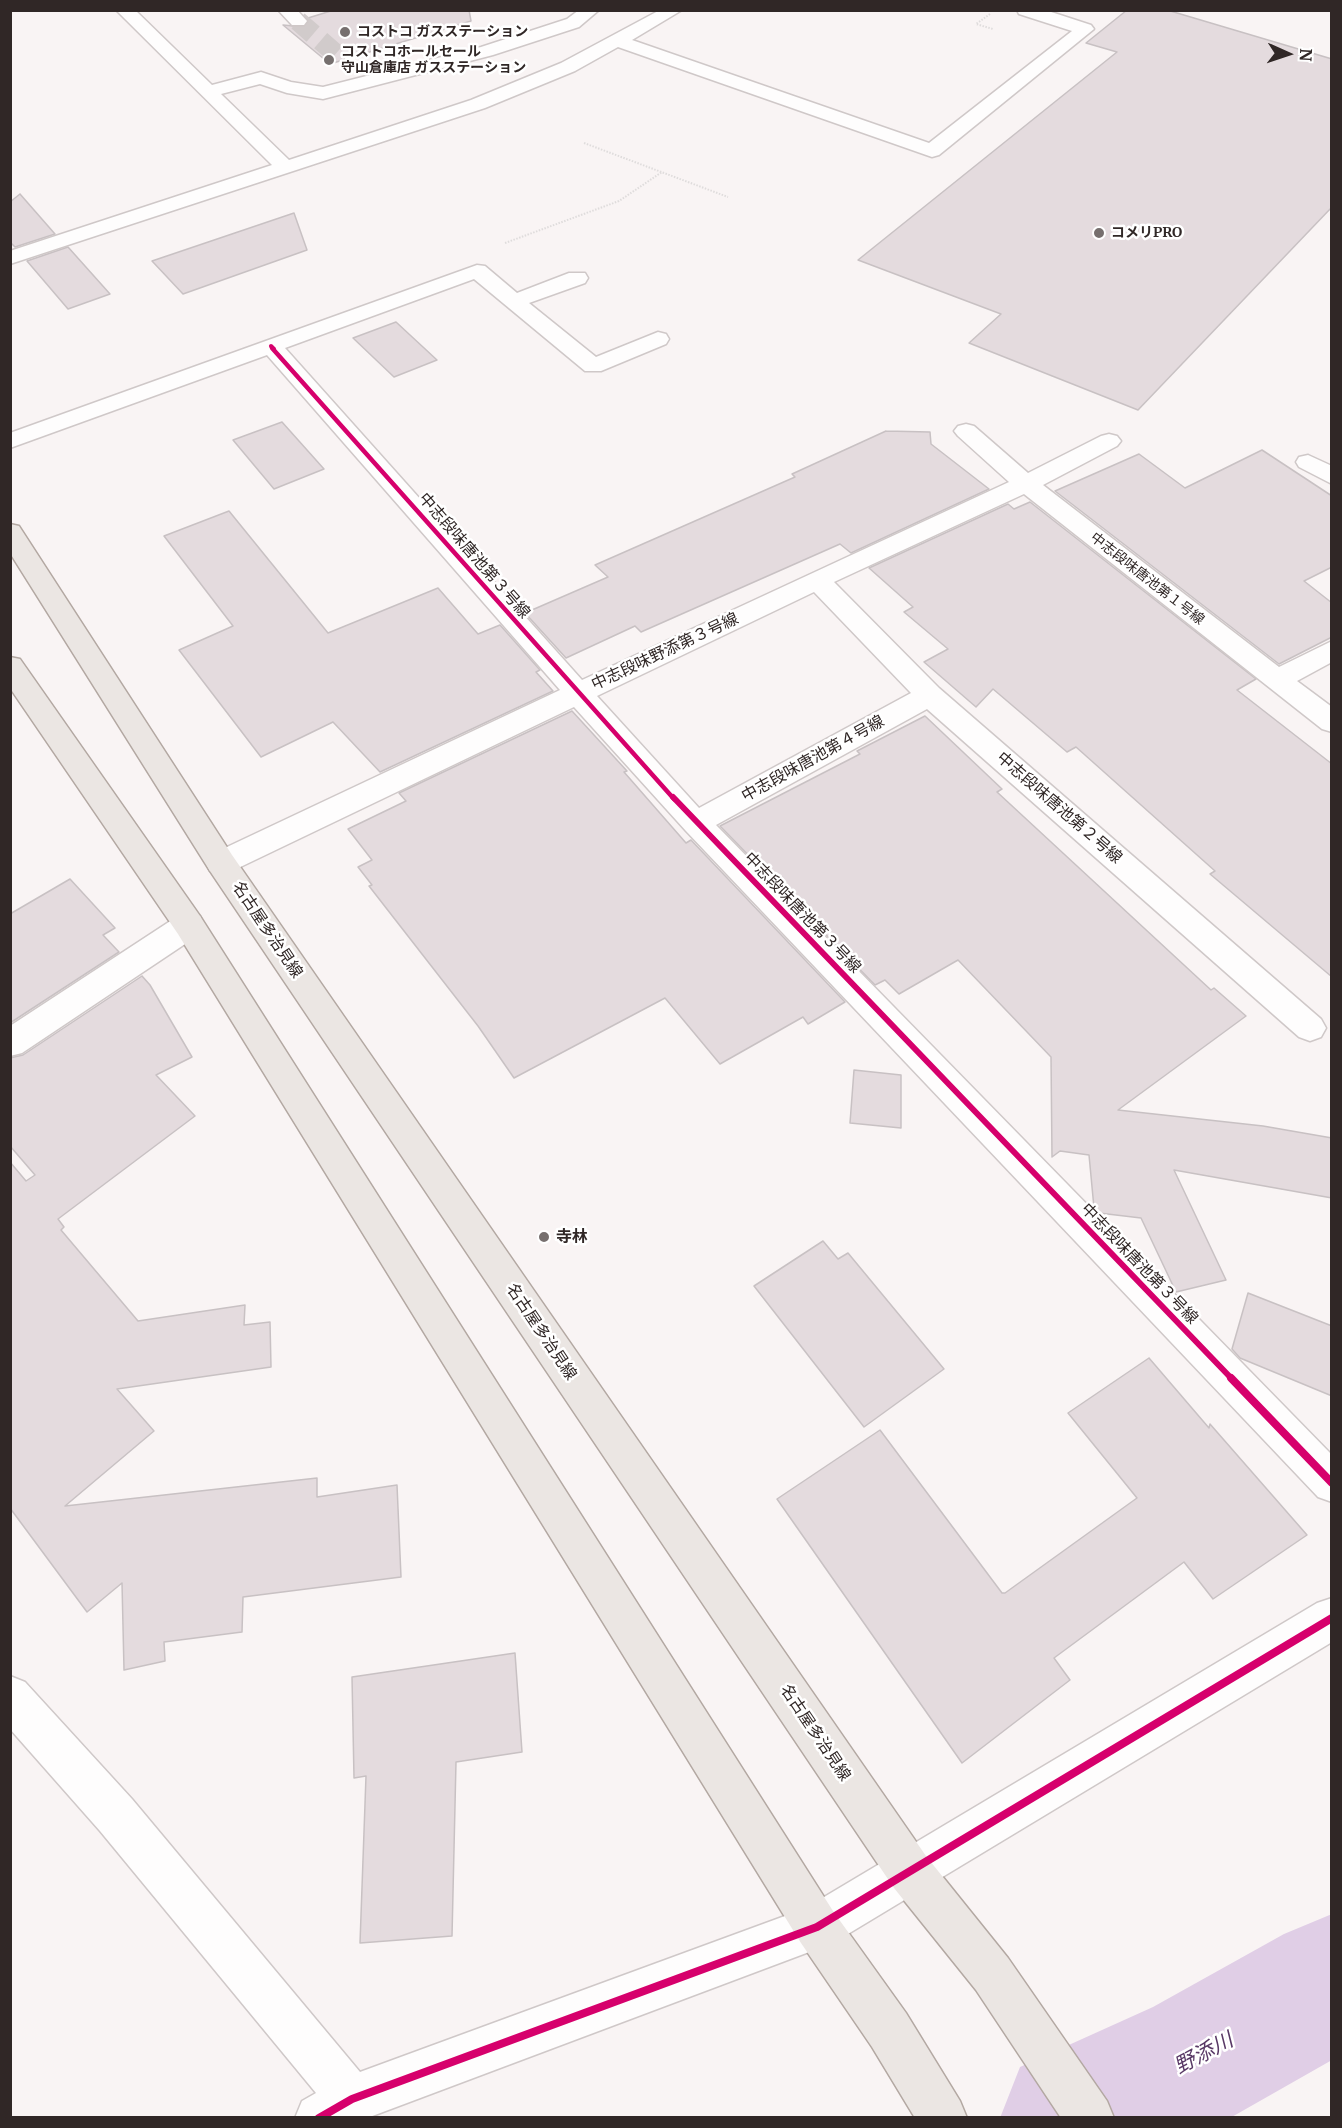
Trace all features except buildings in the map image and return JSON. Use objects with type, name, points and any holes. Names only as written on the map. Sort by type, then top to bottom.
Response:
[{"type":"main road","name":"名古屋多治見線","points":[[10,532],[221,863],[910,1872],[992,1974],[1090,2118]]},
{"type":"main road","points":[[10,666],[189,925],[818,1927],[889,2030],[943,2118]]},
{"type":"street","points":[[208,92],[261,78],[287,87],[323,93],[487,51],[573,23],[591,10]]},
{"type":"street","points":[[10,258],[478,104],[618,41],[674,10]]},
{"type":"street","points":[[618,41],[932,151],[1085,28],[1025,10]]},
{"type":"street","points":[[135,14],[208,92],[286,168]]},
{"type":"street","points":[[487,51],[535,80]]},
{"type":"street","points":[[351,67],[368,82]]},
{"type":"street","points":[[10,441],[477,271],[593,366],[658,339]]},
{"type":"street","points":[[514,301],[577,278]]},
{"type":"street","name":"中志段味唐池第３号線","points":[[271,346],[696,823],[1332,1483]]},
{"type":"street","name":"中志段味唐池第１号線","points":[[966,431],[1026,484],[1332,722]]},
{"type":"street","name":"中志段味野添第３号線","points":[[221,863],[817,580],[1026,484],[1109,441]]},
{"type":"street","points":[[1308,462],[1332,477]]},
{"type":"street","name":"中志段味唐池第２号線","points":[[817,580],[929,695],[1310,1028]]},
{"type":"street","points":[[1277,680],[1332,650]]},
{"type":"street","name":"中志段味唐池第４号線","points":[[696,823],[929,695]]},
{"type":"street","points":[[10,1043],[189,925]]},
{"type":"street","points":[[10,1697],[116,1815],[335,2108],[818,1927],[1332,1618]]},
{"type":"path","points":[[995,10],[976,24],[1059,49]]},
{"type":"path","points":[[584,143],[728,197]]},
{"type":"path","points":[[477,271],[482,252],[619,201],[662,172]]},
{"type":"waterway","name":"野添川","points":[[1071,2118],[1203,2057],[1332,1982]]},
{"type":"tunnel","points":[[298,21],[343,60]]},
{"type":"cycle path","points":[[271,346],[696,823],[1332,1483]]},
{"type":"cycle path","points":[[319,2118],[352,2099],[817,1927],[1332,1618]]},
{"type":"place","name":"コストコ ガスステーション","points":[[345,32]]},
{"type":"place","name":"コストコホールセール 守山倉庫店 ガスステーション","points":[[329,60]]},
{"type":"place","name":"コメリPRO","points":[[1099,233]]},
{"type":"place","name":"寺林","points":[[544,1237]]}]
